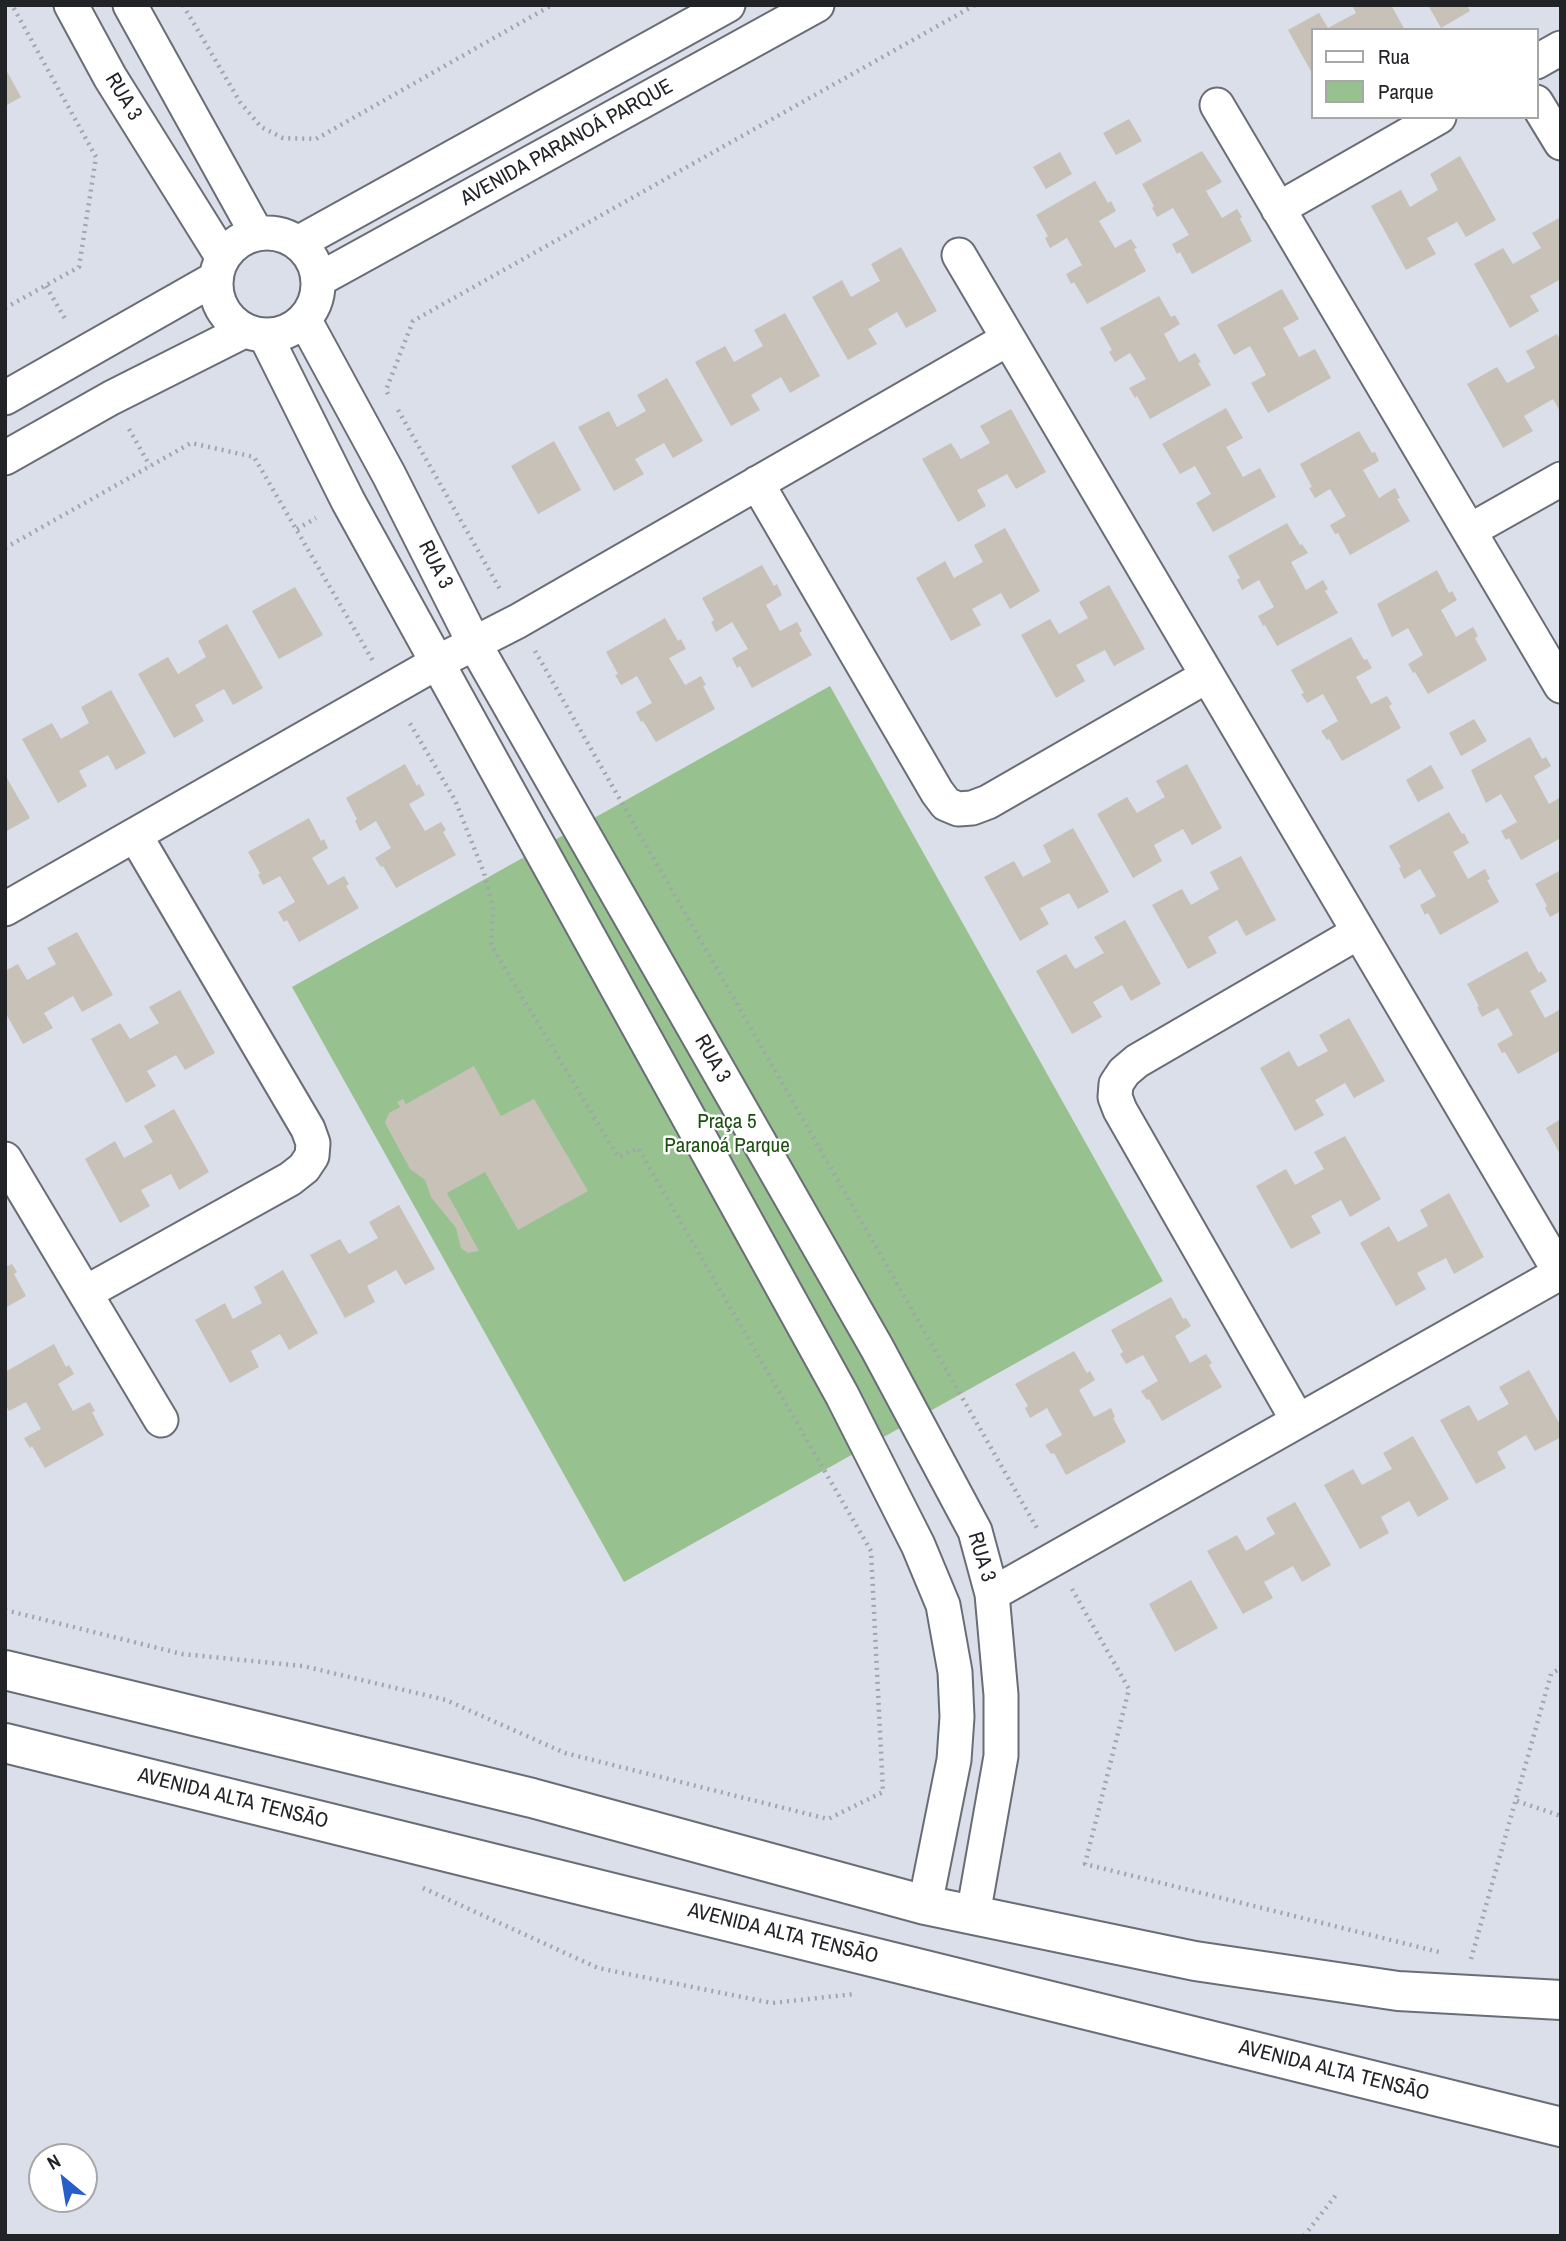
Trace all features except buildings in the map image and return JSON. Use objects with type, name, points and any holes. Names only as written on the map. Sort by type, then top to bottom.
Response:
[{"type":"street","name":"RUA 3","points":[[71,5],[219,268]]},
{"type":"street","points":[[130,5],[257,234]]},
{"type":"street","name":"AVENIDA PARANOÁ PARQUE","points":[[298,243],[728,5]]},
{"type":"street","name":"AVENIDA PARANOÁ PARQUE","points":[[318,280],[817,5]]},
{"type":"street","points":[[1538,61],[1561,48]]},
{"type":"street","points":[[1538,105],[1561,144]]},
{"type":"street","points":[[1217,106],[1561,686]]},
{"type":"street","points":[[1278,209],[1436,119]]},
{"type":"street","points":[[5,398],[219,268],[237,242],[257,234],[278,234],[298,243],[312,259],[318,280],[315,300],[304,319],[286,332],[255,333],[111,398],[5,458]]},
{"type":"street","points":[[959,255],[1560,1273],[992,1594]]},
{"type":"street","points":[[219,268],[217,299],[227,318],[255,333]]},
{"type":"street","name":"RUA 3","points":[[304,319],[389,475],[474,643],[870,1336],[975,1531],[992,1594],[1001,1695],[1001,1756],[973,1915]]},
{"type":"street","name":"RUA 3","points":[[255,333],[842,1395],[918,1545],[943,1605],[955,1672],[957,1717],[954,1760],[925,1905]]},
{"type":"street","points":[[5,909],[438,662],[518,621],[1008,339]]},
{"type":"street","points":[[1469,531],[1561,479]]},
{"type":"street","points":[[758,483],[946,804],[958,809],[972,808],[988,802],[1207,676]]},
{"type":"street","points":[[85,1293],[290,1179],[304,1168],[312,1156],[313,1143],[309,1129],[135,835]]},
{"type":"street","points":[[1298,1421],[1120,1110],[1115,1097],[1116,1084],[1124,1072],[1137,1061],[1359,932]]},
{"type":"street","points":[[5,1159],[161,1420]]},
{"type":"street","points":[[5,1670],[532,1798],[925,1905],[1195,1961],[1398,1991],[1561,2000]]},
{"type":"street","name":"AVENIDA ALTA TENSĀO","points":[[5,1743],[1561,2127]]},
{"type":"path","points":[[5,308],[79,267],[96,157],[12,5]]},
{"type":"path","points":[[183,5],[240,102],[261,127],[284,138],[316,139],[552,5]]},
{"type":"path","points":[[975,5],[412,321],[386,390],[1129,1689],[1086,1864],[1444,1953]]},
{"type":"path","points":[[111,398],[150,467]]},
{"type":"path","points":[[5,548],[191,443],[254,457],[455,800],[484,873],[493,908],[491,945],[618,1157],[638,1148],[871,1551],[883,1792],[828,1819],[565,1753],[446,1700],[303,1666],[182,1654],[5,1609]]},
{"type":"path","points":[[1470,1960],[1551,1674],[1561,1668]]},
{"type":"path","points":[[1517,1801],[1561,1816]]},
{"type":"path","points":[[419,1886],[598,1968],[772,2003],[854,1994],[868,1997]]},
{"type":"path","points":[[1304,2236],[1336,2195]]},
{"type":"green space","name":"Praça 5 Paranoá Parque","points":[[830,686],[1163,1281],[624,1582],[292,987]]}]
